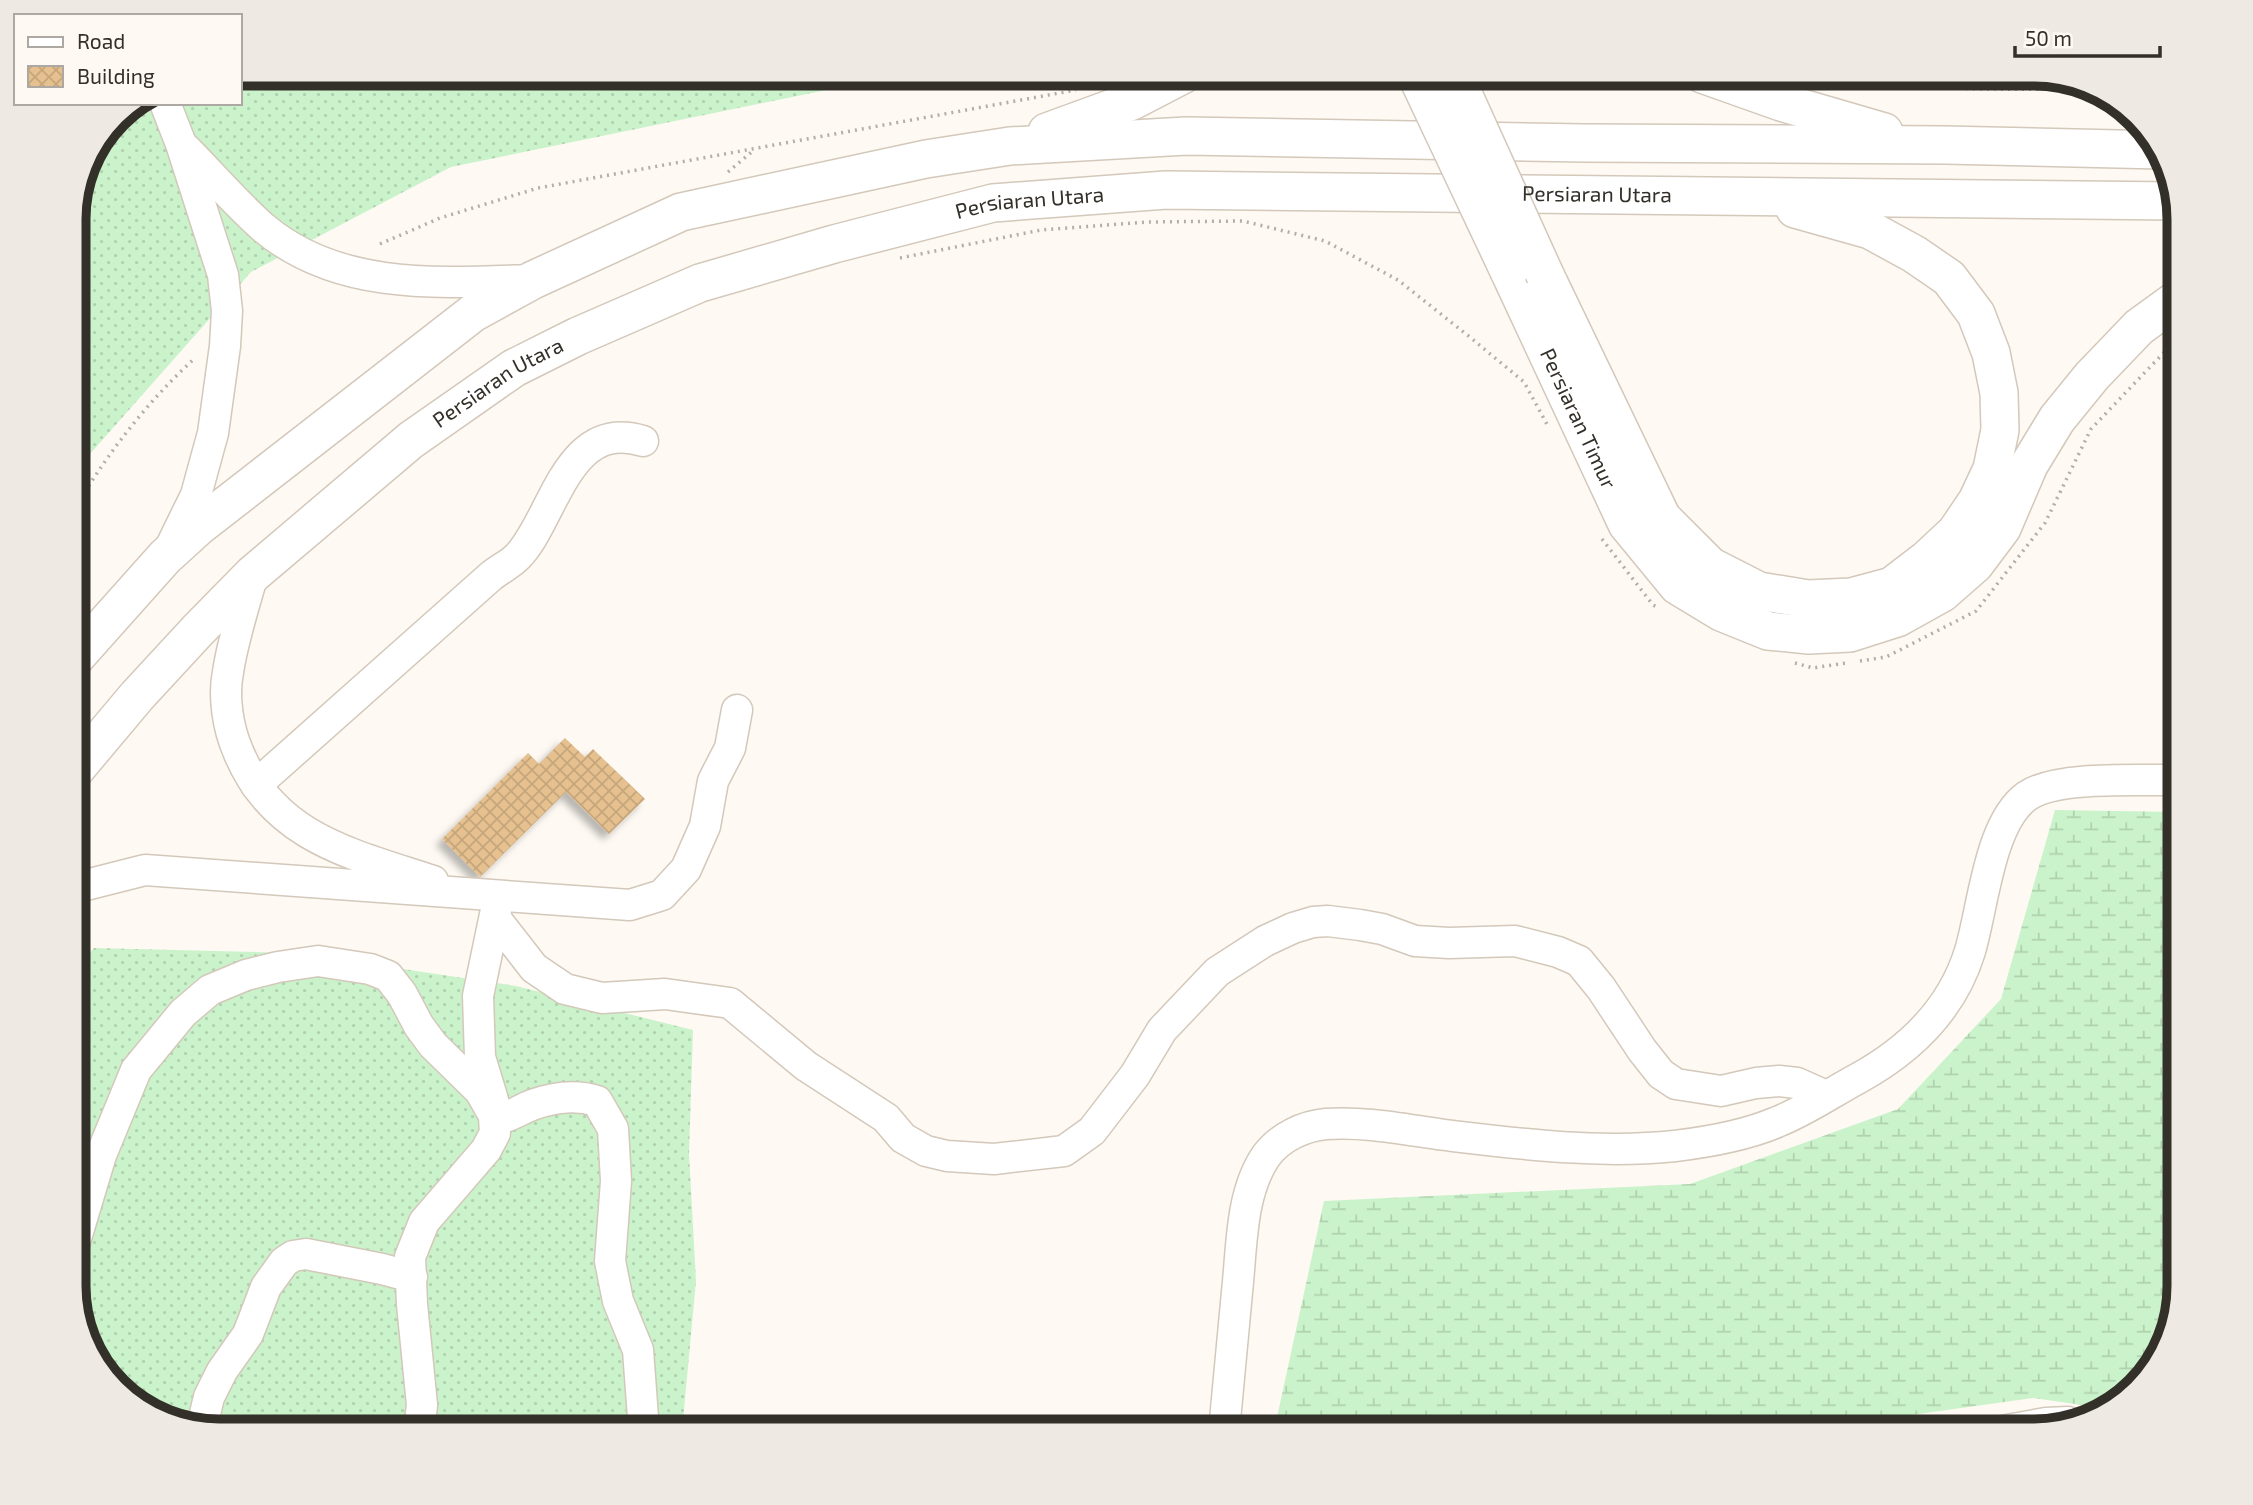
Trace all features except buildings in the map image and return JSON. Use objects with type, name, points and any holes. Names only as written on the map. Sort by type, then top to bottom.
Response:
[{"type":"main road","points":[[1010,146],[1132,101],[1161,86]]},
{"type":"main road","name":"Persiaran Timur","points":[[1422,86],[1628,524],[1678,586],[1721,612],[1769,631],[1809,635],[1850,615]]},
{"type":"main road","name":"Persiaran Timur","points":[[1459,86],[1545,275],[1662,518],[1710,566],[1759,591],[1808,599],[1850,615]]},
{"type":"main road","points":[[1731,86],[1827,117],[1945,145]]},
{"type":"main road","points":[[86,646],[165,557],[198,527],[473,313],[533,280],[681,212],[867,171],[1010,146],[1186,136],[1584,144],[1945,145],[2148,150]]},
{"type":"main road","name":"Persiaran Utara","points":[[86,757],[146,687],[253,574],[411,439],[514,368],[556,346],[700,283],[980,206],[1167,190],[1730,194],[2166,201]]},
{"type":"main road","points":[[1730,194],[1870,230],[1914,254],[1949,278],[1976,314],[1991,353],[1999,393],[2000,430],[1992,468],[1977,501],[1956,532],[1926,560],[1850,615]]},
{"type":"main road","points":[[1850,615],[1897,618],[1942,593],[1975,564],[2002,528],[2029,465],[2057,419],[2092,376],[2139,327],[2167,307]]},
{"type":"street","points":[[165,557],[189,513],[204,468],[213,433],[226,321],[223,275],[166,105]]},
{"type":"street","points":[[181,144],[266,230],[306,255],[352,274],[454,283],[533,280]]},
{"type":"street","points":[[256,785],[458,605],[520,554],[563,480],[582,455],[596,444],[615,437],[627,436],[643,441]]},
{"type":"street","points":[[253,574],[227,674],[232,738],[244,767],[285,819],[320,841],[488,903],[534,968],[565,989],[602,998],[665,994],[730,1003],[806,1066],[886,1118],[903,1138],[926,1151],[947,1156],[994,1159],[1064,1151],[1092,1131],[1135,1075],[1162,1030],[1217,972],[1265,941],[1293,928],[1312,922],[1328,921],[1382,929],[1415,941],[1515,942],[1569,956],[1579,961],[1601,988],[1642,1051],[1661,1074],[1676,1084],[1720,1091],[1779,1081],[1797,1083],[1826,1096]]},
{"type":"street","points":[[86,885],[145,870],[488,903],[630,905],[662,895],[686,869],[705,826],[713,781],[730,748],[737,710]]},
{"type":"street","points":[[1225,1419],[1245,1219],[1254,1183],[1266,1156],[1281,1141],[1298,1131],[1326,1124],[1371,1126],[1505,1143],[1621,1149],[1678,1146],[1733,1135],[1778,1122],[1874,1070],[1919,1037],[1947,1000],[1969,953],[1996,842],[2010,817],[2027,796],[2065,784],[2167,780]]},
{"type":"street","points":[[420,1419],[422,1405],[410,1256],[424,1222],[486,1150],[495,1133],[493,1100],[480,1057],[478,996],[488,903]]},
{"type":"street","points":[[86,1205],[101,1155],[136,1069],[183,1013],[210,990],[246,975],[278,967],[318,961],[370,969],[388,976],[433,1045],[480,1091],[496,1119]]},
{"type":"street","points":[[496,1119],[507,1117],[532,1105],[571,1096],[597,1101],[606,1114],[613,1129],[616,1181],[610,1261],[618,1301],[638,1350],[643,1419]]},
{"type":"street","points":[[204,1418],[209,1397],[222,1371],[248,1334],[266,1287],[284,1262],[293,1256],[306,1254],[412,1277]]},
{"type":"path","points":[[1925,86],[1957,89],[2063,89]]},
{"type":"path","points":[[380,244],[440,218],[538,188],[1087,87]]},
{"type":"path","points":[[898,258],[1041,230],[1147,222],[1243,221],[1325,242],[1398,280],[1524,382],[1552,433]]},
{"type":"path","points":[[1787,661],[1813,668],[1886,657],[1976,611],[2045,523],[2091,429],[2167,349]]},
{"type":"path","points":[[86,491],[104,462],[155,398],[194,359]]},
{"type":"path","points":[[1599,532],[1604,545],[1653,605],[1664,611]]},
{"type":"green space","points":[[242,86],[846,86],[451,167],[251,272],[86,458],[86,210],[90,185],[113,138],[131,119],[150,105],[242,105]]},
{"type":"green space","points":[[2055,810],[2167,812],[2166,1303],[2160,1329],[2145,1360],[2122,1386],[2108,1397],[2090,1406],[2033,1398],[1887,1419],[1277,1419],[1324,1201],[1690,1184],[1898,1109],[2001,999]]},
{"type":"green space","points":[[94,948],[296,953],[516,986],[693,1030],[689,1154],[696,1281],[683,1419],[210,1419],[176,1412],[145,1397],[119,1374],[108,1360],[96,1337],[87,1303],[86,958]]}]
